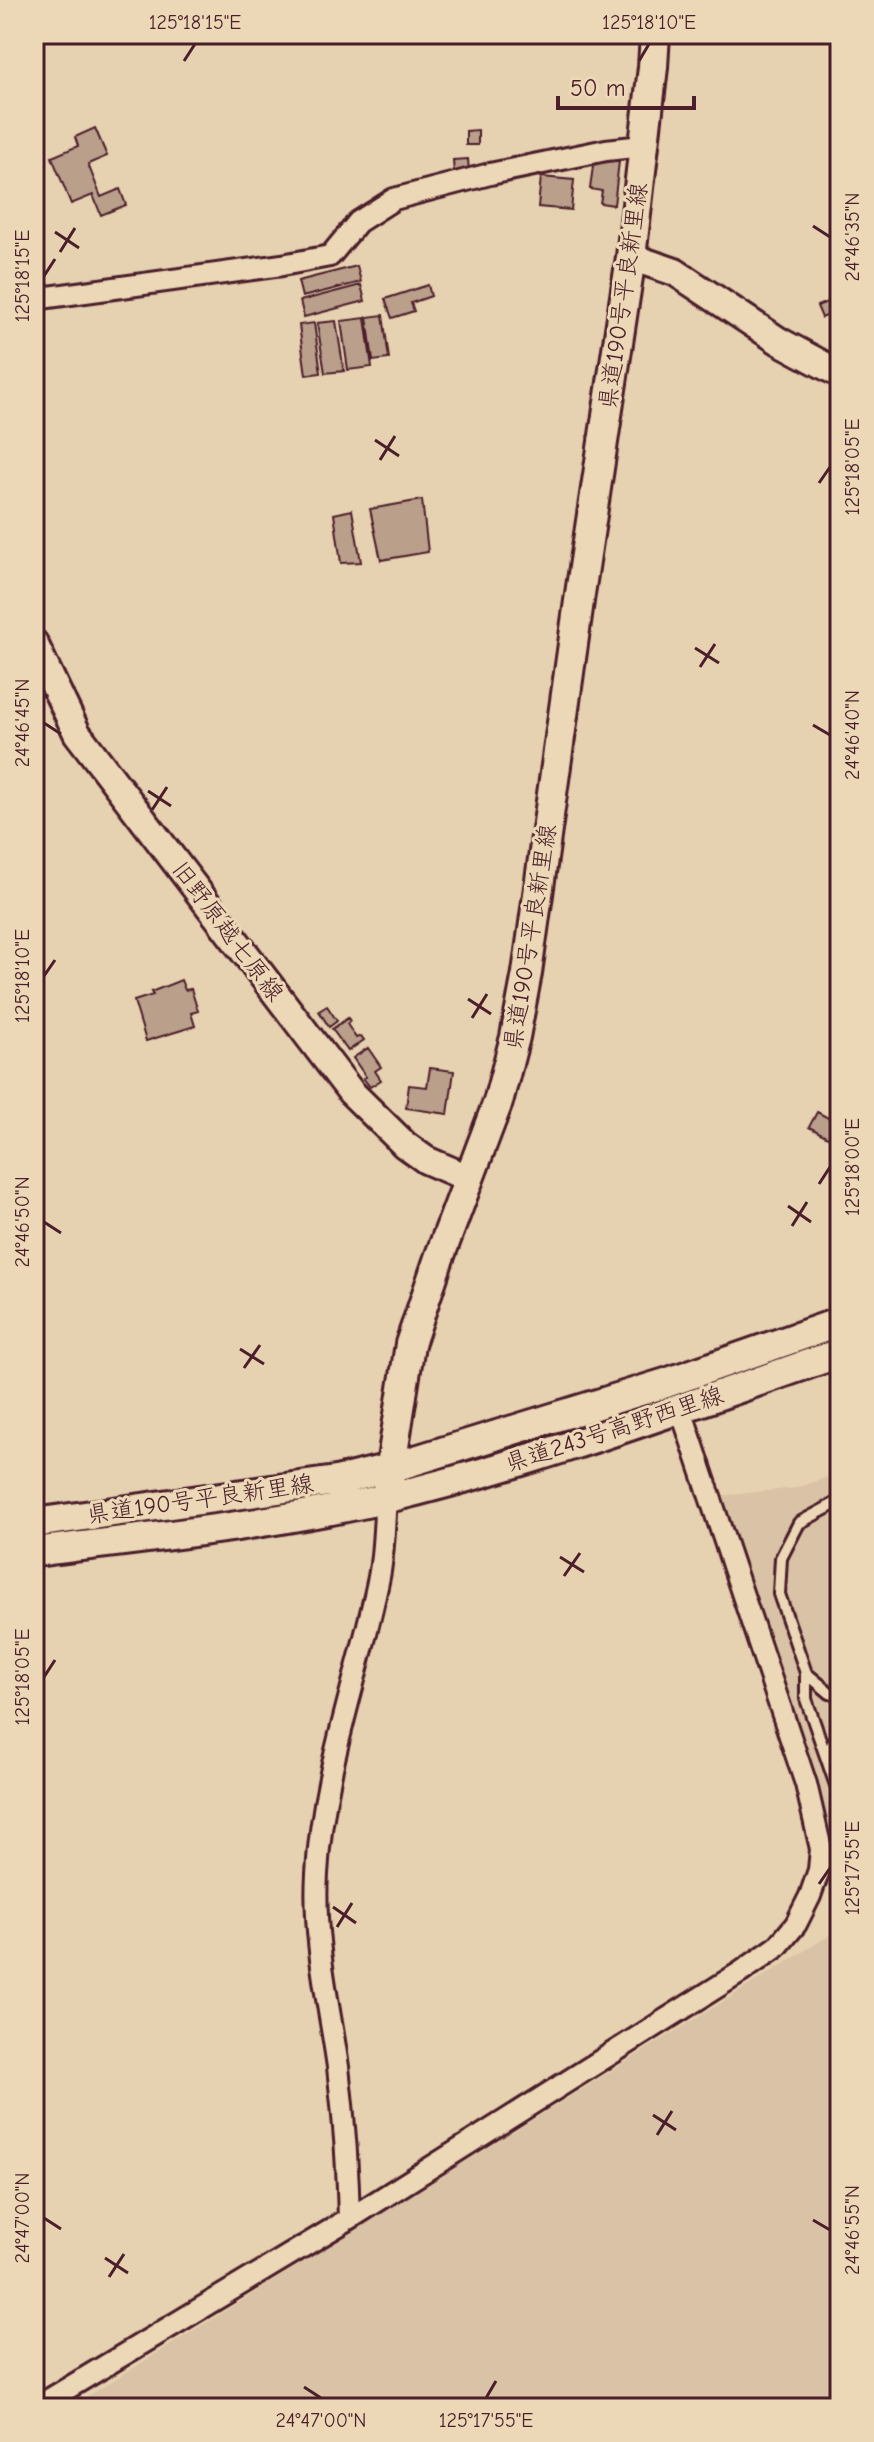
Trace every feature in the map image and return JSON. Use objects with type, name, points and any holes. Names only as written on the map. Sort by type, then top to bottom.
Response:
[{"type":"main road","name":"県道190号平良新里線","points":[[34,1523],[336,1481],[390,1468],[410,1344],[498,1102],[520,1012],[631,257],[655,34]]},
{"type":"main road","name":"県道243号高野西里線","points":[[390,1468],[666,1383],[840,1322]]},
{"type":"main road","name":"県道243号高野西里線","points":[[386,1498],[546,1453],[840,1353]]},
{"type":"main road","points":[[386,1498],[390,1468]]},
{"type":"main road","name":"県道190号平良新里線","points":[[34,1552],[231,1526],[386,1498]]},
{"type":"street","points":[[34,299],[330,256],[358,222],[394,199],[490,174],[606,150],[643,146]]},
{"type":"street","points":[[631,257],[675,272],[779,341],[840,374]]},
{"type":"street","name":"旧野原越七原線","points":[[34,643],[77,733],[351,1092],[405,1145],[426,1160],[468,1178]]},
{"type":"street","points":[[35,2408],[349,2219],[777,1947],[796,1924],[819,1870],[821,1849],[806,1784],[680,1407]]},
{"type":"street","points":[[349,2219],[348,2165],[338,2067],[316,1914],[317,1874],[320,1836],[339,1737],[379,1575],[386,1498]]},
{"type":"lane","points":[[840,1501],[799,1523],[781,1558],[779,1594],[806,1673],[806,1699],[840,1797]]},
{"type":"lane","points":[[806,1673],[830,1693],[840,1696]]},
{"type":"lane","points":[[829,1767],[832,1745],[840,1732]]},
{"type":"shaded area","points":[[840,1473],[840,1867],[720,1496],[797,1488]]},
{"type":"shaded area","points":[[840,1929],[840,2408],[69,2408]]},
{"type":"building","points":[[95,128],[107,156],[88,164],[101,197],[120,189],[126,205],[101,215],[93,195],[71,204],[52,157],[78,146],[75,137]]},
{"type":"building","points":[[478,130],[478,145],[466,145],[466,131]]},
{"type":"building","points":[[594,158],[619,161],[614,205],[600,203],[602,191],[590,189]]},
{"type":"building","points":[[468,159],[469,172],[454,174],[453,160]]},
{"type":"building","points":[[541,177],[574,180],[571,210],[538,207]]},
{"type":"building","points":[[357,266],[361,282],[302,297],[298,281]]},
{"type":"building","points":[[361,285],[365,301],[304,317],[300,301]]},
{"type":"building","points":[[428,285],[431,296],[411,303],[414,311],[392,318],[385,299]]},
{"type":"building","points":[[832,300],[837,311],[822,318],[817,306]]},
{"type":"building","points":[[383,315],[389,359],[373,361],[367,317]]},
{"type":"building","points":[[365,318],[372,367],[348,370],[341,321]]},
{"type":"building","points":[[336,321],[344,371],[325,373],[317,323]]},
{"type":"building","points":[[314,323],[321,373],[306,375],[299,325]]},
{"type":"building","points":[[422,500],[428,552],[381,560],[370,509]]},
{"type":"building","points":[[352,510],[361,562],[341,563],[334,514]]},
{"type":"building","points":[[181,980],[185,990],[191,989],[198,1011],[191,1013],[195,1026],[146,1041],[134,1001]]},
{"type":"building","points":[[327,1006],[337,1021],[329,1027],[319,1011]]},
{"type":"building","points":[[348,1018],[350,1021],[347,1024],[356,1038],[361,1036],[364,1040],[348,1051],[332,1029]]},
{"type":"building","points":[[368,1048],[381,1067],[375,1071],[381,1080],[370,1087],[353,1058]]},
{"type":"building","points":[[430,1068],[454,1071],[448,1114],[406,1108],[409,1085],[427,1087]]},
{"type":"building","points":[[817,1112],[840,1124],[837,1142],[809,1127]]}]
